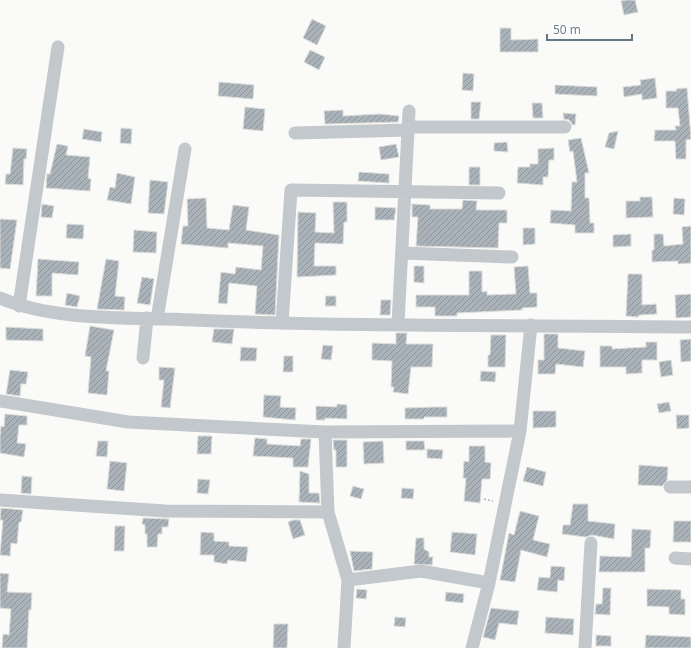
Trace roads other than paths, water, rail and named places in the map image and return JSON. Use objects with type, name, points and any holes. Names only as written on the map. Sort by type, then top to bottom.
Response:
[{"type":"street","points":[[19,306],[58,47]]},
{"type":"street","points":[[398,324],[409,111]]},
{"type":"street","points":[[295,133],[408,128],[564,127]]},
{"type":"street","points":[[143,358],[186,149]]},
{"type":"street","points":[[282,323],[291,190],[405,190],[499,193]]},
{"type":"street","points":[[402,253],[512,257]]},
{"type":"street","points":[[0,298],[19,306],[57,314],[152,318],[282,323],[691,327]]},
{"type":"street","points":[[472,648],[489,583],[520,431],[531,325]]},
{"type":"street","points":[[0,401],[128,422],[325,432],[520,431]]},
{"type":"street","points":[[325,432],[328,512],[348,580],[344,648]]},
{"type":"street","points":[[670,487],[691,487]]},
{"type":"street","points":[[0,500],[165,511],[328,512]]},
{"type":"street","points":[[585,648],[591,543]]},
{"type":"street","points":[[675,558],[691,559]]},
{"type":"street","points":[[348,580],[421,571],[489,583]]}]
